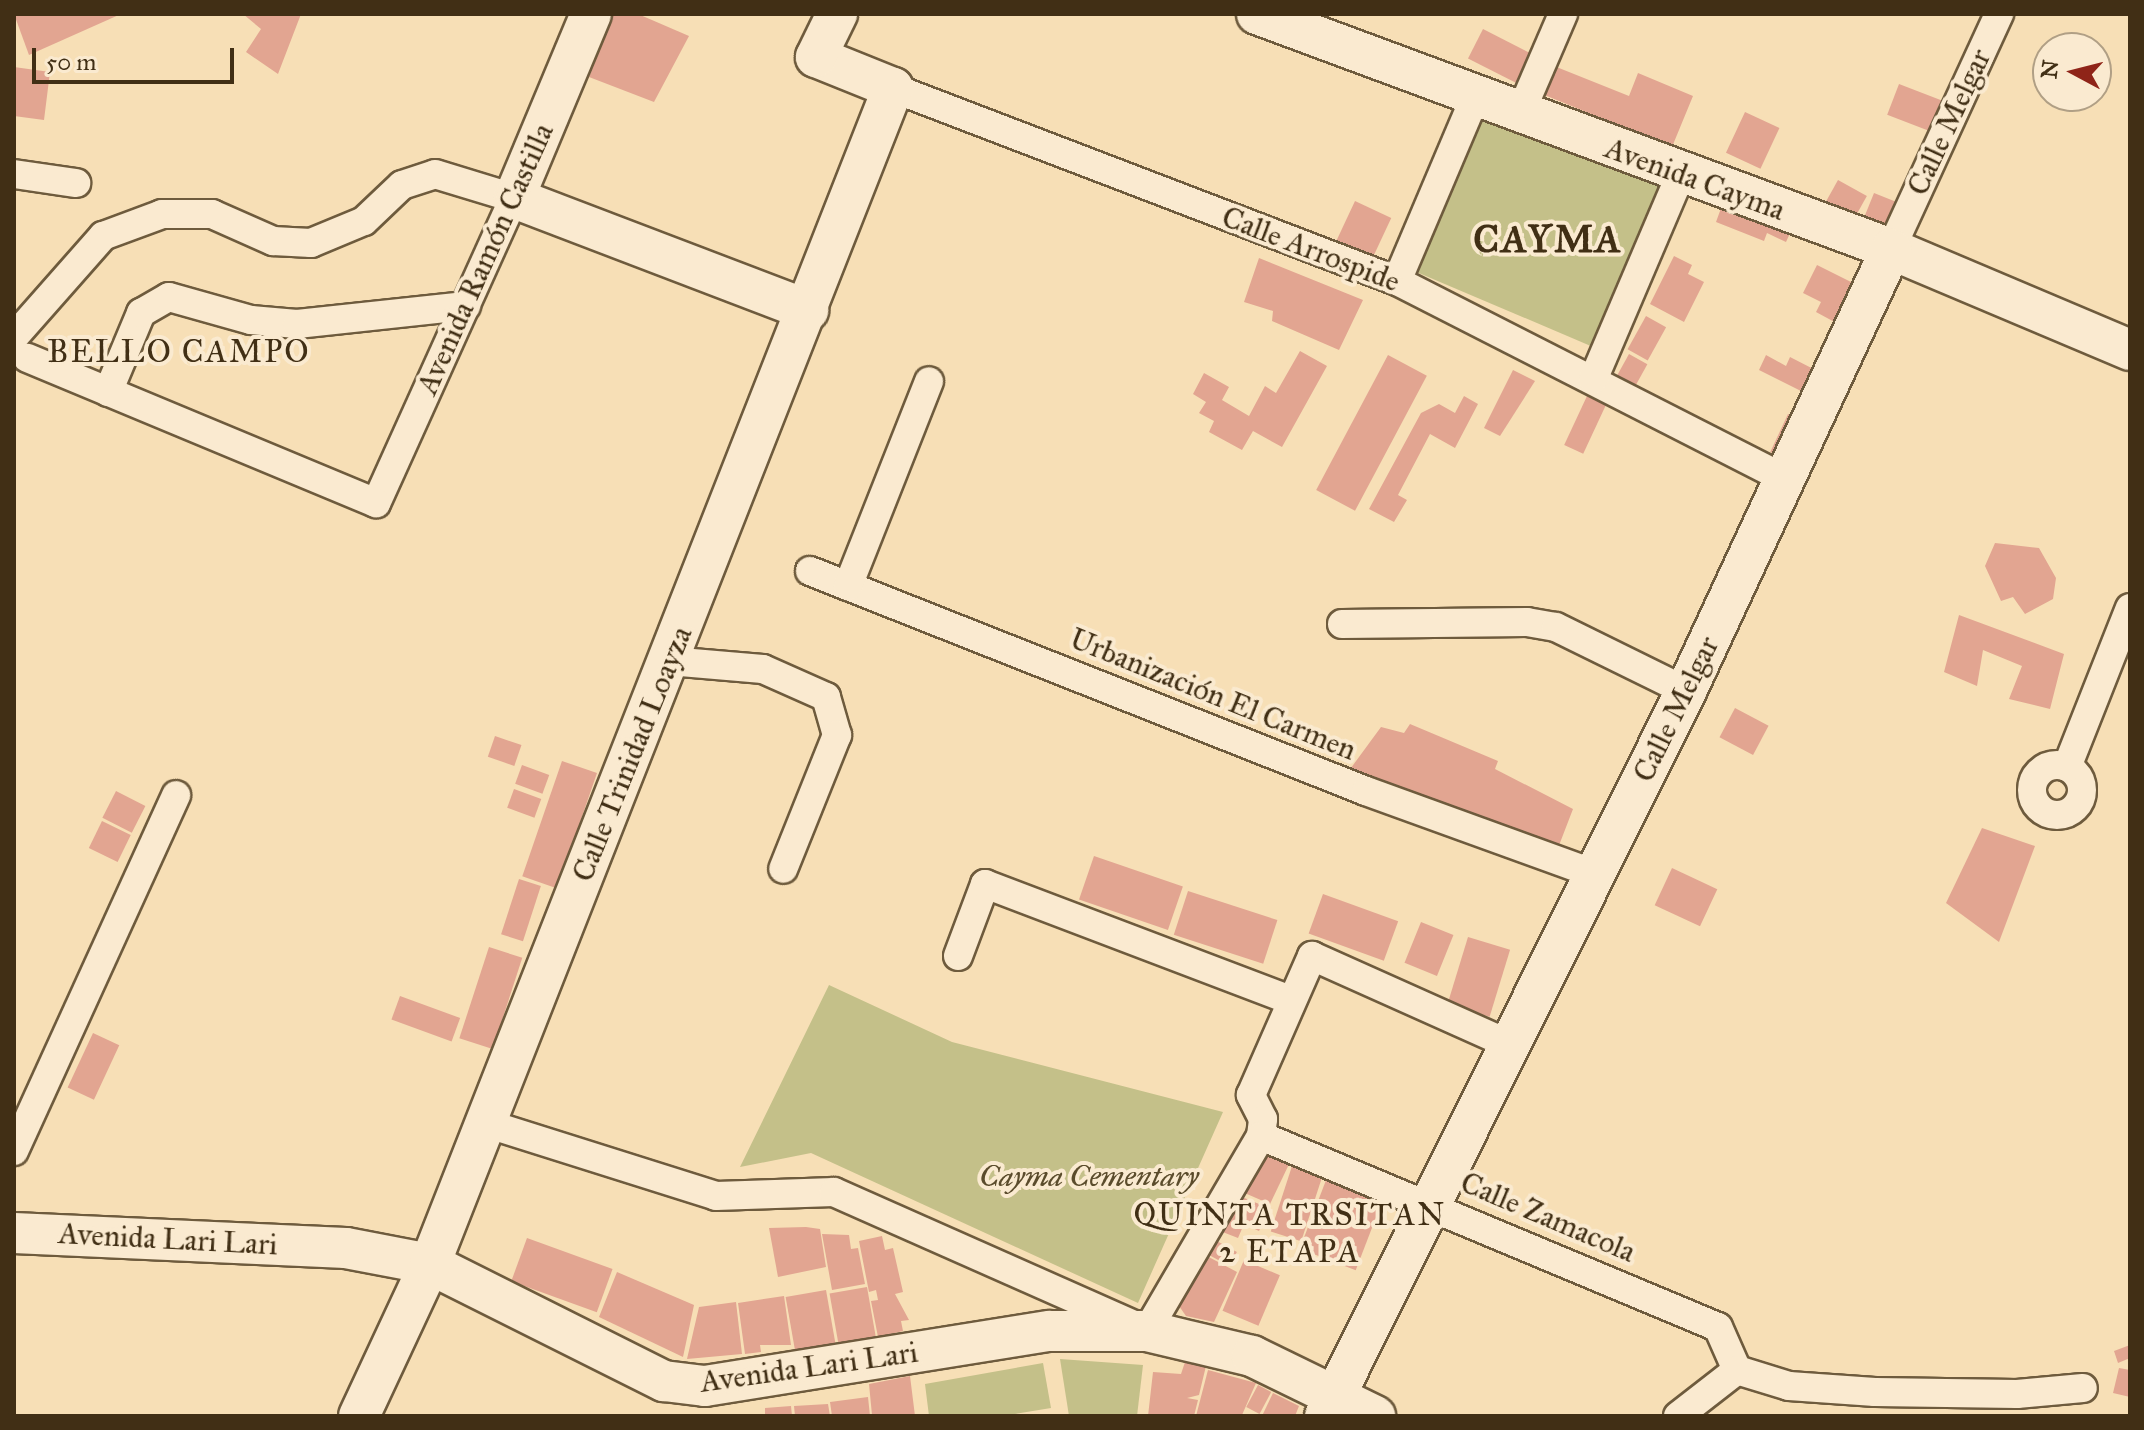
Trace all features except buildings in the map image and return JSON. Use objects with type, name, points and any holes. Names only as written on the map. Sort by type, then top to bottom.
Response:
[{"type":"street","name":"Avenida Ramón Castilla","points":[[108,392],[376,503],[514,198],[591,14]]},
{"type":"street","name":"Calle Arrospide","points":[[837,14],[816,57],[1397,281],[1788,480]]},
{"type":"street","name":"Avenida Cayma","points":[[1257,14],[1680,176],[1891,249],[2130,350]]},
{"type":"street","points":[[1520,114],[1563,14]]},
{"type":"street","name":"Calle Melgar","points":[[1330,1406],[1788,480],[1999,14]]},
{"type":"street","name":"Calle Trinidad Loayza","points":[[359,1416],[430,1264],[893,88]]},
{"type":"street","points":[[1397,281],[1475,97]]},
{"type":"street","points":[[14,174],[76,183]]},
{"type":"street","points":[[466,306],[297,324],[251,320],[169,297],[141,313],[108,392],[21,347],[103,236],[162,214],[212,214],[273,241],[311,243],[364,221],[402,185],[435,174],[514,198],[808,310]]},
{"type":"street","points":[[1593,380],[1680,176]]},
{"type":"street","points":[[848,586],[929,381]]},
{"type":"street","name":"Urbanización El Carmen","points":[[810,571],[1366,791],[1593,873]]},
{"type":"street","points":[[2067,767],[2130,608]]},
{"type":"street","points":[[1342,624],[1527,622],[1556,627],[1686,691]]},
{"type":"street","points":[[669,661],[763,669],[826,697],[837,735],[783,869]]},
{"type":"street","points":[[14,1151],[176,795]]},
{"type":"street","points":[[958,956],[985,884],[1291,1000]]},
{"type":"street","points":[[1147,1331],[1261,1136],[1263,1119],[1251,1095],[1312,956],[1509,1044]]},
{"type":"street","points":[[485,1123],[716,1196],[834,1192],[1070,1316]]},
{"type":"street","name":"Calle Zamacola","points":[[1261,1136],[1430,1203],[1718,1327],[1737,1370]]},
{"type":"street","name":"Avenida Lari Lari","points":[[14,1233],[346,1248],[430,1264],[664,1381],[705,1386],[1070,1316],[1252,1356],[1330,1406],[1375,1416]]},
{"type":"street","points":[[1678,1416],[1737,1370],[1789,1386],[1875,1392],[2017,1394],[2083,1388]]},
{"type":"green space","points":[[1485,112],[1660,186],[1592,346],[1417,272]]},
{"type":"green space","name":"Cayma Cementary","points":[[829,985],[952,1042],[1223,1112],[1138,1303],[811,1153],[740,1167]]},
{"type":"green space","points":[[1060,1359],[1143,1365],[1137,1416],[1069,1416]]},
{"type":"green space","points":[[1043,1363],[1051,1408],[1003,1416],[929,1416],[925,1384]]},
{"type":"district","name":"CAYMA","points":[[1548,240]]},
{"type":"district","name":"BELLO CAMPO","points":[[179,352]]},
{"type":"district","name":"QUINTA TRSITAN 2 ETAPA","points":[[1290,1234]]}]
